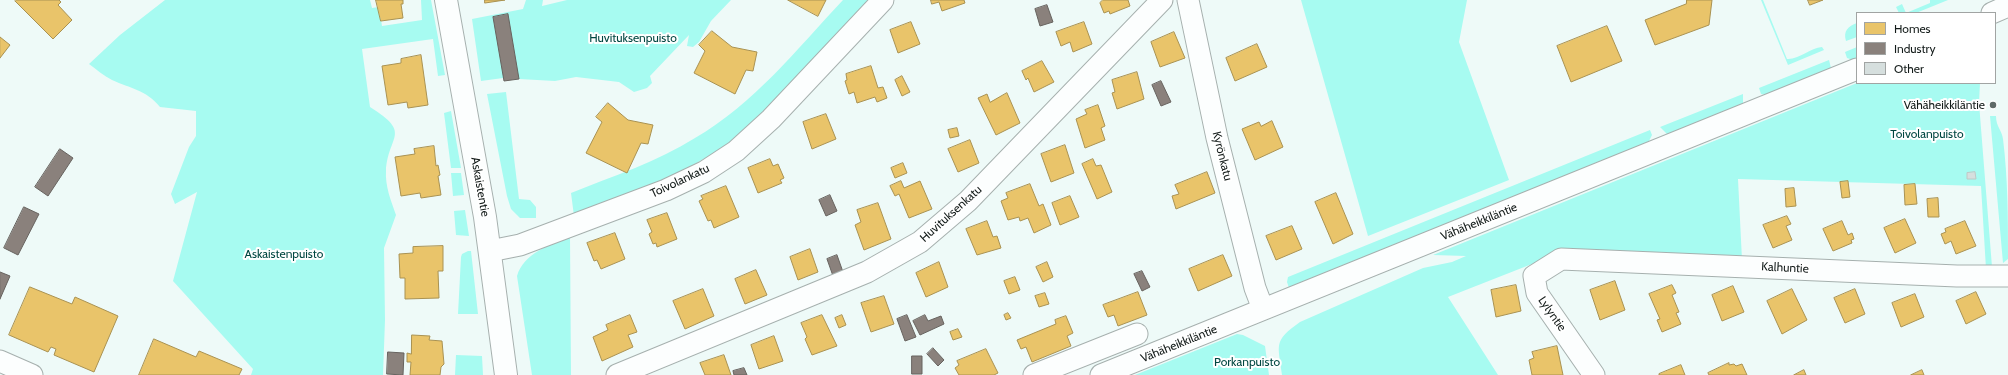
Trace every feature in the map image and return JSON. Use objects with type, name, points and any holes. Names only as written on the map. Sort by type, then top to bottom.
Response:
[{"type":"main road","name":"Askaistentie","points":[[446,0],[490,251],[506,375]]},
{"type":"street","name":"Toivolankatu","points":[[490,251],[520,245],[666,190],[704,172],[736,151],[771,119],[883,0]]},
{"type":"street","name":"Huvituksenkatu","points":[[617,375],[867,272],[920,242],[968,201],[1162,0]]},
{"type":"street","name":"Kyrönkatu","points":[[1188,0],[1217,138],[1255,288],[1264,310]]},
{"type":"street","points":[[1994,12],[2008,6]]},
{"type":"street","name":"Vähäheikkiläntie","points":[[1101,375],[1856,69]]},
{"type":"street","name":"Kalhuntie","points":[[1561,259],[2008,276]]},
{"type":"street","name":"Lylyntie","points":[[1561,259],[1534,276],[1537,293],[1594,375]]},
{"type":"street","points":[[1034,375],[1137,334]]},
{"type":"street","points":[[0,361],[32,375]]},
{"type":"green space","name":"Askaistenpuisto","points":[[165,0],[370,0],[372,8],[379,7],[382,26],[422,20],[421,0],[431,0],[445,75],[438,76],[433,39],[362,49],[370,107],[391,123],[395,136],[386,171],[387,188],[396,215],[384,248],[385,320],[383,375],[251,375],[253,369],[173,281],[197,192],[175,204],[171,194],[189,147],[196,136],[196,111],[160,107],[149,96],[112,80],[89,64],[120,35]]},
{"type":"green space","name":"Huvituksenpuisto","points":[[526,0],[543,0],[542,6],[567,0],[731,0],[711,21],[699,42],[693,47],[687,46],[689,35],[650,76],[652,83],[647,88],[634,92],[619,82],[576,77],[555,81],[519,79],[518,76],[481,81],[472,19],[523,9]]},
{"type":"green space","points":[[843,0],[874,0],[775,105],[731,142],[675,174],[574,216],[571,193],[666,154],[695,138],[716,124],[737,109],[774,75]]},
{"type":"green space","points":[[1301,0],[1467,0],[1459,42],[1509,180],[1368,236]]},
{"type":"green space","points":[[1761,0],[1763,0],[1787,59],[1795,58],[1813,49],[1822,47],[1824,50],[1788,65]]},
{"type":"green space","points":[[1930,0],[1948,0],[1918,12],[1908,12],[1930,3]]},
{"type":"green space","points":[[1902,4],[1906,12],[1898,12],[1896,7]]},
{"type":"green space","points":[[1856,24],[1856,37],[1846,41],[1845,34],[1847,29]]},
{"type":"green space","points":[[1856,47],[1856,59],[1847,58],[1845,52]]},
{"type":"green space","points":[[1829,60],[1831,68],[1829,71],[1767,95],[1761,94],[1759,88]]},
{"type":"green space","name":"Toivolanpuisto","points":[[1856,83],[1980,84],[1979,103],[1992,267],[1986,269],[1981,186],[1738,179],[1742,260],[1537,262],[1448,297],[1498,375],[1282,375],[1279,344],[1285,334],[1300,322],[1423,268],[1452,262],[1466,256],[1433,255]]},
{"type":"green space","points":[[506,92],[519,199],[530,200],[536,207],[536,218],[520,218],[511,209],[507,196],[487,94]]},
{"type":"green space","points":[[1743,94],[1743,104],[1668,135],[1660,127]]},
{"type":"green space","points":[[451,111],[461,168],[451,168],[444,113]]},
{"type":"green space","points":[[1990,116],[1996,116],[2002,136],[2005,154],[2008,259],[2003,263]]},
{"type":"green space","points":[[1650,130],[1652,135],[1648,143],[1289,288],[1287,282],[1288,277]]},
{"type":"green space","points":[[451,173],[461,173],[464,195],[453,196]]},
{"type":"green space","points":[[465,210],[469,236],[456,235],[454,211]]},
{"type":"green space","points":[[570,236],[571,375],[532,375],[517,276],[525,261],[546,247]]},
{"type":"green space","points":[[471,251],[478,314],[458,314],[461,257],[462,254]]},
{"type":"green space","name":"Porkanpuisto","points":[[1237,334],[1243,335],[1265,346],[1269,375],[1135,375]]},
{"type":"green space","points":[[456,355],[482,356],[483,375],[455,375]]},
{"type":"building: Homes","points":[[59,0],[61,2],[58,5],[72,20],[53,39],[15,1]]},
{"type":"building: Homes","points":[[376,0],[403,0],[403,4],[401,4],[403,18],[381,21]]},
{"type":"building: Homes","points":[[485,0],[505,0],[485,3]]},
{"type":"building: Homes","points":[[788,0],[826,0],[818,16]]},
{"type":"building: Homes","points":[[931,0],[964,0],[965,3],[942,11],[939,2],[932,4]]},
{"type":"building: Homes","points":[[1103,0],[1128,0],[1130,6],[1110,14],[1109,11],[1104,13],[1100,3]]},
{"type":"building: Homes","points":[[1687,0],[1712,0],[1709,25],[1655,45],[1645,20],[1686,4]]},
{"type":"building: Homes","points":[[1808,0],[1823,0],[1810,5]]},
{"type":"building: Homes","points":[[911,22],[920,44],[898,53],[890,30]]},
{"type":"building: Homes","points":[[1084,22],[1092,44],[1073,52],[1070,42],[1061,46],[1056,32]]},
{"type":"building: Homes","points":[[1607,26],[1622,61],[1571,82],[1557,46]]},
{"type":"building: Homes","points":[[712,31],[732,47],[757,52],[753,71],[746,70],[735,94],[694,73],[705,51],[699,45]]},
{"type":"building: Homes","points":[[1174,32],[1185,58],[1160,67],[1151,42]]},
{"type":"building: Homes","points":[[0,37],[10,45],[0,58]]},
{"type":"building: Homes","points":[[1257,44],[1267,67],[1235,81],[1226,58]]},
{"type":"building: Homes","points":[[421,55],[428,105],[408,108],[407,102],[388,105],[382,66],[401,63],[401,59]]},
{"type":"building: Homes","points":[[1042,61],[1054,82],[1034,92],[1028,78],[1026,80],[1022,71]]},
{"type":"building: Homes","points":[[871,66],[878,88],[883,87],[887,98],[877,102],[875,97],[857,103],[854,92],[849,94],[845,81],[847,80],[846,74]]},
{"type":"building: Homes","points":[[1137,72],[1144,99],[1117,109],[1112,93],[1115,92],[1112,80]]},
{"type":"building: Homes","points":[[902,76],[910,92],[902,96],[895,80]]},
{"type":"building: Homes","points":[[1007,93],[1020,123],[996,135],[978,98],[987,94],[990,102]]},
{"type":"building: Homes","points":[[608,103],[628,120],[653,125],[648,144],[641,143],[627,173],[586,153],[602,122],[596,117]]},
{"type":"building: Homes","points":[[1098,105],[1105,126],[1101,128],[1105,140],[1085,148],[1076,119],[1087,114],[1085,110]]},
{"type":"building: Homes","points":[[826,114],[836,139],[812,149],[803,122]]},
{"type":"building: Homes","points":[[1272,121],[1283,147],[1255,160],[1242,129],[1259,122],[1261,126]]},
{"type":"building: Homes","points":[[957,128],[959,136],[950,138],[948,130]]},
{"type":"building: Homes","points":[[970,140],[979,163],[958,172],[948,149]]},
{"type":"building: Homes","points":[[1065,145],[1074,173],[1051,182],[1041,154]]},
{"type":"building: Homes","points":[[434,146],[436,166],[438,165],[440,175],[438,176],[441,195],[421,198],[420,193],[401,196],[395,157],[415,154],[414,149]]},
{"type":"building: Homes","points":[[770,159],[773,166],[778,164],[784,178],[780,180],[782,183],[758,193],[748,168]]},
{"type":"building: Homes","points":[[1093,159],[1096,166],[1101,165],[1112,192],[1097,199],[1082,164]]},
{"type":"building: Homes","points":[[903,163],[907,173],[895,178],[891,168]]},
{"type":"building: Homes","points":[[1207,172],[1215,193],[1176,209],[1172,196],[1179,194],[1175,185]]},
{"type":"building: Homes","points":[[901,181],[904,188],[920,181],[932,209],[909,218],[899,194],[895,196],[890,186]]},
{"type":"building: Homes","points":[[1848,181],[1850,197],[1842,198],[1840,182]]},
{"type":"building: Homes","points":[[1030,184],[1039,206],[1043,204],[1051,225],[1034,233],[1028,218],[1020,221],[1019,217],[1008,220],[1001,201],[1008,198],[1006,193]]},
{"type":"building: Homes","points":[[1915,184],[1917,204],[1905,205],[1904,185]]},
{"type":"building: Homes","points":[[726,186],[739,217],[714,228],[711,220],[708,221],[699,201],[703,199],[701,196]]},
{"type":"building: Homes","points":[[1794,188],[1796,206],[1786,207],[1785,189]]},
{"type":"building: Homes","points":[[1336,193],[1353,234],[1333,244],[1315,202]]},
{"type":"building: Homes","points":[[1070,196],[1079,217],[1060,225],[1052,203]]},
{"type":"building: Homes","points":[[1938,198],[1939,217],[1928,217],[1927,199]]},
{"type":"building: Homes","points":[[878,203],[891,239],[864,250],[855,225],[861,222],[857,210]]},
{"type":"building: Homes","points":[[667,213],[677,239],[657,247],[656,243],[653,244],[649,234],[652,232],[647,220]]},
{"type":"building: Homes","points":[[1787,216],[1791,224],[1786,226],[1792,240],[1773,248],[1763,225]]},
{"type":"building: Homes","points":[[1905,219],[1916,243],[1895,253],[1884,228]]},
{"type":"building: Homes","points":[[987,221],[993,237],[997,236],[1001,248],[977,255],[966,229]]},
{"type":"building: Homes","points":[[1842,221],[1848,235],[1852,233],[1854,239],[1851,240],[1852,243],[1833,251],[1823,229]]},
{"type":"building: Homes","points":[[1965,221],[1976,246],[1956,254],[1951,241],[1945,244],[1941,234],[1946,232],[1945,229]]},
{"type":"building: Homes","points":[[1292,226],[1302,249],[1276,260],[1266,236]]},
{"type":"building: Homes","points":[[615,233],[625,259],[601,269],[597,260],[594,261],[587,243]]},
{"type":"building: Homes","points":[[443,246],[443,271],[438,271],[439,298],[405,299],[405,278],[400,278],[399,254],[413,253],[413,247]]},
{"type":"building: Homes","points":[[810,249],[818,272],[798,280],[790,257]]},
{"type":"building: Homes","points":[[1223,255],[1232,276],[1198,291],[1189,269]]},
{"type":"building: Homes","points":[[939,262],[948,287],[926,297],[916,273]]},
{"type":"building: Homes","points":[[1047,262],[1053,277],[1043,282],[1036,267]]},
{"type":"building: Homes","points":[[756,270],[767,295],[745,304],[735,279]]},
{"type":"building: Homes","points":[[1015,277],[1020,290],[1009,294],[1004,281]]},
{"type":"building: Homes","points":[[1615,281],[1625,310],[1600,320],[1590,290]]},
{"type":"building: Homes","points":[[1516,285],[1521,311],[1496,317],[1491,290]]},
{"type":"building: Homes","points":[[1672,285],[1676,293],[1672,295],[1679,312],[1676,313],[1681,324],[1662,332],[1657,320],[1660,319],[1649,294]]},
{"type":"building: Homes","points":[[1733,286],[1744,312],[1722,321],[1712,295]]},
{"type":"building: Homes","points":[[30,287],[72,304],[75,297],[118,316],[94,372],[54,355],[56,349],[51,347],[48,352],[9,335]]},
{"type":"building: Homes","points":[[703,289],[714,316],[685,329],[673,301]]},
{"type":"building: Homes","points":[[1792,289],[1807,320],[1782,334],[1767,301]]},
{"type":"building: Homes","points":[[1855,289],[1865,314],[1845,323],[1834,298]]},
{"type":"building: Homes","points":[[1138,292],[1147,315],[1118,326],[1114,315],[1108,317],[1103,305]]},
{"type":"building: Homes","points":[[1976,292],[1986,314],[1966,324],[1956,301]]},
{"type":"building: Homes","points":[[1045,293],[1049,304],[1039,307],[1035,296]]},
{"type":"building: Homes","points":[[1915,294],[1924,317],[1901,327],[1892,303]]},
{"type":"building: Homes","points":[[884,296],[894,324],[871,332],[861,303]]},
{"type":"building: Homes","points":[[1008,313],[1011,318],[1006,320],[1004,315]]},
{"type":"building: Homes","points":[[630,315],[637,332],[628,335],[633,347],[602,361],[593,337],[608,330],[606,325]]},
{"type":"building: Homes","points":[[822,315],[837,346],[812,355],[805,339],[807,337],[801,323]]},
{"type":"building: Homes","points":[[842,315],[846,325],[839,328],[835,318]]},
{"type":"building: Homes","points":[[1066,316],[1073,333],[1067,336],[1071,346],[1032,362],[1026,347],[1021,349],[1017,340],[1056,324],[1055,320]]},
{"type":"building: Homes","points":[[958,329],[962,337],[953,340],[950,332]]},
{"type":"building: Homes","points":[[412,335],[430,336],[429,340],[442,341],[444,364],[441,367],[440,375],[410,375],[411,362],[407,362],[407,353],[411,354]]},
{"type":"building: Homes","points":[[774,336],[783,361],[759,369],[751,345]]},
{"type":"building: Homes","points":[[154,339],[196,357],[199,351],[242,369],[239,375],[139,375]]},
{"type":"building: Homes","points":[[1557,346],[1563,375],[1532,375],[1529,360],[1534,358],[1532,352]]},
{"type":"building: Homes","points":[[986,349],[998,373],[994,375],[959,375],[955,368],[959,365],[957,361]]},
{"type":"building: Homes","points":[[724,355],[731,375],[705,375],[700,363]]},
{"type":"building: Homes","points":[[1729,363],[1729,365],[1734,364],[1736,366],[1742,364],[1747,375],[1709,375],[1708,373]]},
{"type":"building: Homes","points":[[1681,365],[1685,375],[1659,375],[1659,374]]},
{"type":"building: Homes","points":[[1804,370],[1806,375],[1794,375]]},
{"type":"building: Homes","points":[[1922,370],[1924,375],[1911,375]]},
{"type":"building: Industry","points":[[1047,5],[1053,22],[1040,26],[1035,9]]},
{"type":"building: Industry","points":[[508,14],[519,79],[504,81],[493,17]]},
{"type":"building: Industry","points":[[1161,81],[1171,102],[1161,106],[1152,85]]},
{"type":"building: Industry","points":[[60,149],[73,158],[48,196],[35,187]]},
{"type":"building: Industry","points":[[830,195],[837,211],[826,216],[819,200]]},
{"type":"building: Industry","points":[[24,207],[39,214],[18,255],[4,248]]},
{"type":"building: Industry","points":[[837,255],[843,272],[833,276],[827,259]]},
{"type":"building: Industry","points":[[1142,271],[1150,287],[1142,291],[1134,274]]},
{"type":"building: Industry","points":[[0,272],[10,276],[0,299]]},
{"type":"building: Industry","points":[[907,315],[916,337],[905,341],[897,319]]},
{"type":"building: Industry","points":[[925,315],[928,321],[941,316],[944,324],[920,335],[913,321]]},
{"type":"building: Industry","points":[[933,348],[944,360],[938,366],[927,354]]},
{"type":"building: Industry","points":[[388,352],[404,353],[403,375],[387,374]]},
{"type":"building: Industry","points":[[912,356],[922,356],[922,374],[912,374]]},
{"type":"building: Industry","points":[[744,368],[747,375],[734,375],[733,371]]},
{"type":"building: Other","points":[[1975,172],[1976,179],[1967,179],[1967,173]]},
{"type":"place","name":"Vähäheikkiläntie","points":[[1993,105]]}]
